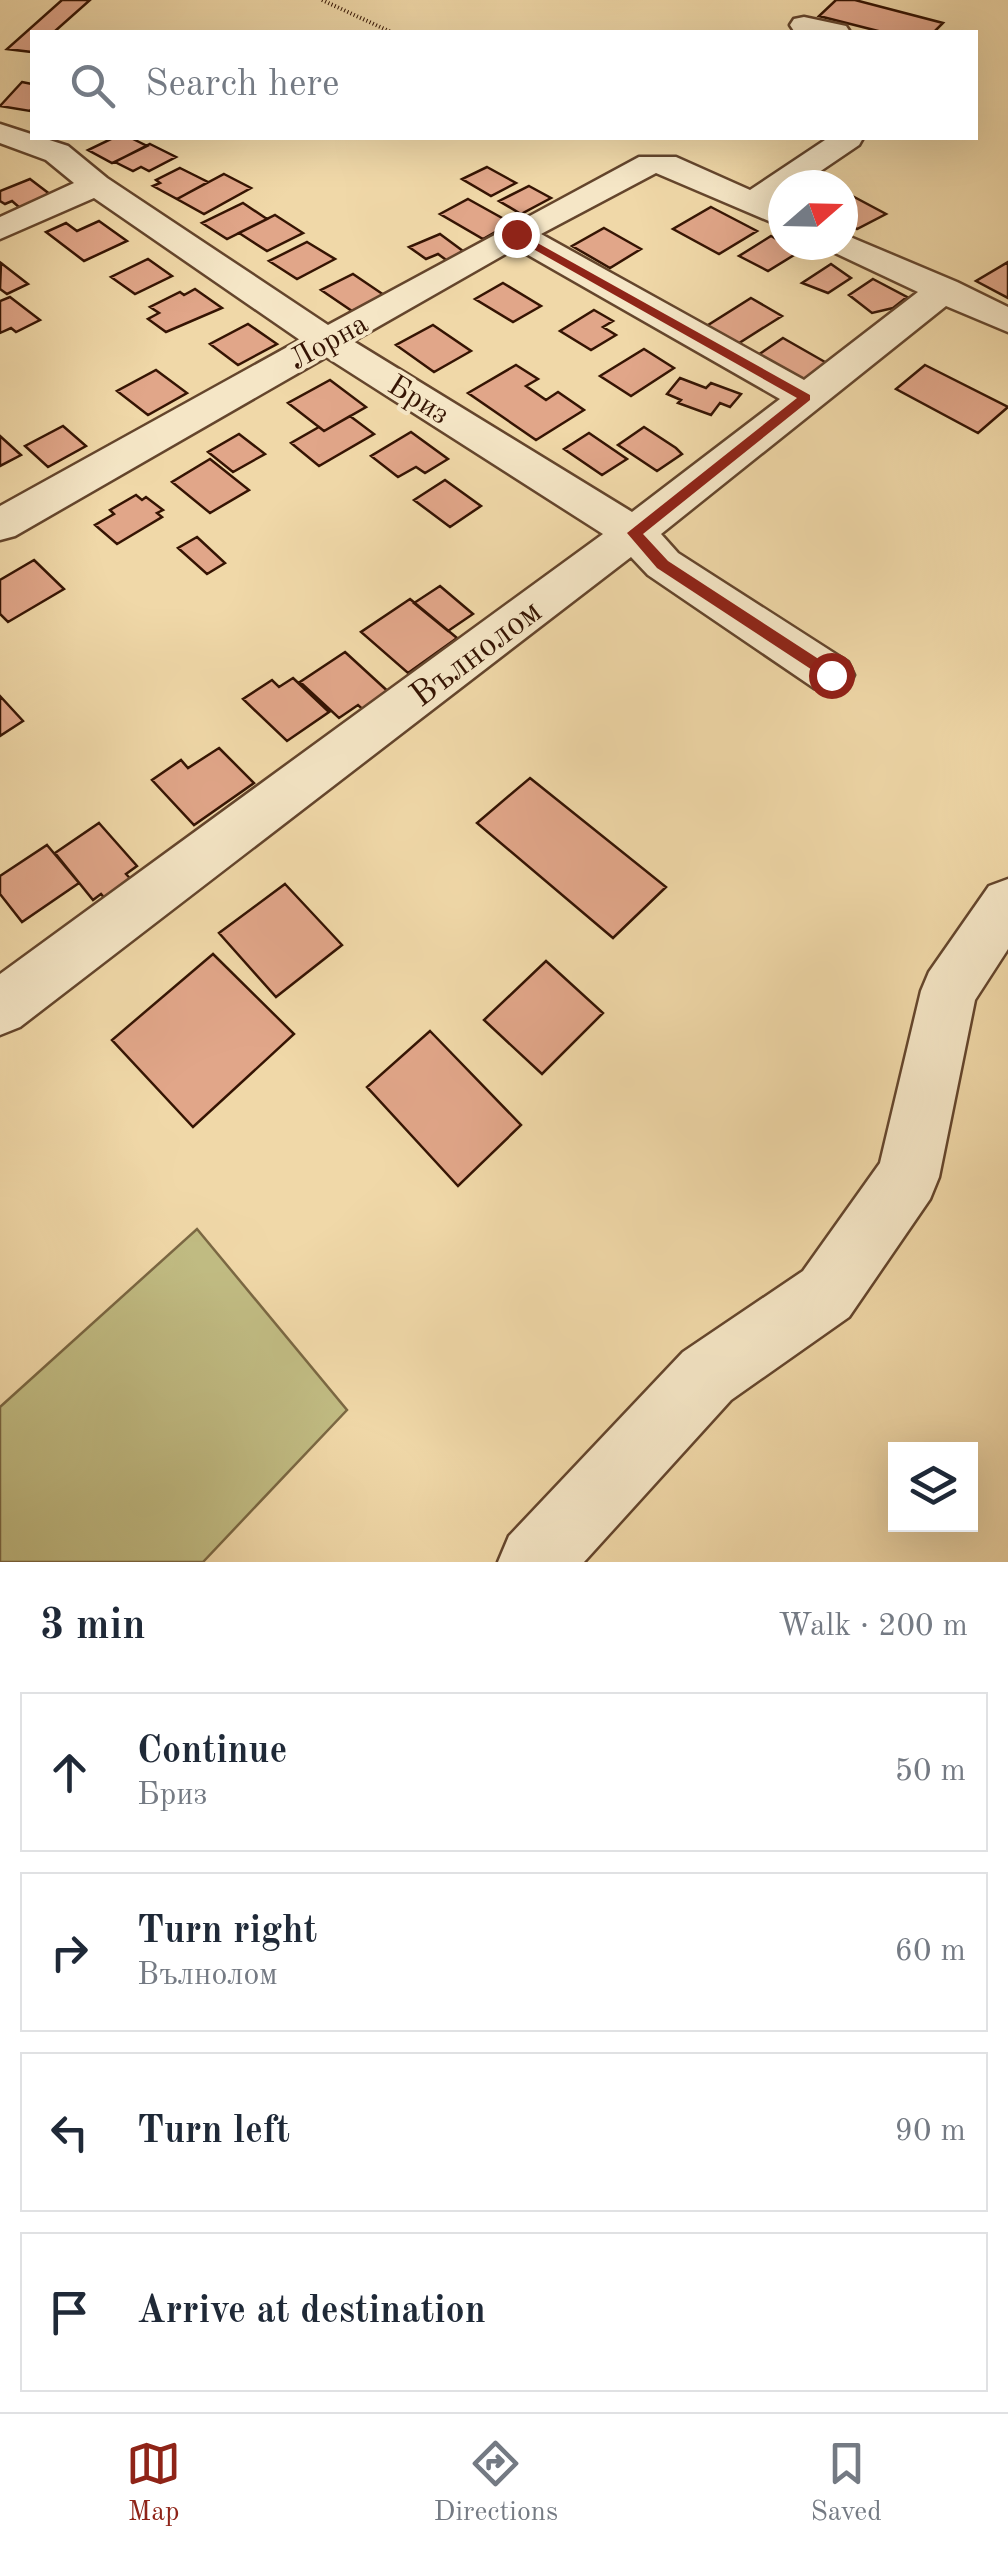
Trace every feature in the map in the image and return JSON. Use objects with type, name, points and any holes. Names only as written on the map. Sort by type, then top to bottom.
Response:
[{"type":"street","points":[[804,25],[827,30]]},
{"type":"street","name":"Бриз","points":[[0,133],[57,153],[96,186],[327,342],[634,533],[662,564],[831,675]]},
{"type":"street","points":[[752,203],[845,140]]},
{"type":"street","name":"Лорна","points":[[0,525],[516,234],[658,162],[752,203]]},
{"type":"street","points":[[0,230],[96,186]]},
{"type":"street","points":[[752,203],[768,210]]},
{"type":"street","points":[[516,234],[806,398]]},
{"type":"street","points":[[858,251],[1008,320]]},
{"type":"street","name":"Вълнолом","points":[[0,1008],[634,533],[945,289]]},
{"type":"street","points":[[536,1562],[707,1376],[826,1294],[908,1178],[948,991],[1008,903]]},
{"type":"path","points":[[322,0],[387,30]]},
{"type":"shaded area","points":[[197,1229],[347,1410],[203,1562],[0,1562],[0,1407]]},
{"type":"building","points":[[62,0],[90,0],[56,30],[30,30],[30,52],[7,49]]},
{"type":"building","points":[[836,0],[855,0],[943,23],[936,30],[874,30],[819,16]]},
{"type":"building","points":[[22,82],[30,84],[30,111],[0,106]]},
{"type":"building","points":[[109,140],[135,140],[147,146],[112,163],[88,150]]},
{"type":"building","points":[[150,144],[176,157],[149,171],[141,167],[133,171],[115,162]]},
{"type":"building","points":[[487,167],[516,183],[491,196],[462,179]]},
{"type":"building","points":[[180,168],[208,182],[177,199],[153,186],[160,183],[156,180]]},
{"type":"building","points":[[224,174],[251,188],[204,214],[177,199]]},
{"type":"building","points":[[30,179],[51,195],[20,208],[12,201],[0,201],[0,191]]},
{"type":"building","points":[[529,186],[551,198],[521,214],[499,201]]},
{"type":"building","points":[[468,199],[511,223],[483,239],[440,214]]},
{"type":"building","points":[[858,199],[886,214],[858,228]]},
{"type":"building","points":[[243,203],[267,219],[227,239],[202,223]]},
{"type":"building","points":[[711,207],[757,231],[719,254],[673,229]]},
{"type":"building","points":[[275,215],[303,233],[267,251],[239,233]]},
{"type":"building","points":[[99,221],[127,241],[84,261],[46,232],[66,223],[77,231]]},
{"type":"building","points":[[604,228],[641,249],[610,268],[572,246]]},
{"type":"building","points":[[440,234],[467,254],[449,262],[438,254],[426,259],[409,247]]},
{"type":"building","points":[[768,238],[768,260],[786,260],[768,271],[739,256]]},
{"type":"building","points":[[307,242],[335,259],[297,279],[269,261]]},
{"type":"building","points":[[148,259],[172,276],[135,294],[111,277]]},
{"type":"building","points":[[1008,262],[1008,298],[976,281]]},
{"type":"building","points":[[1,263],[28,284],[7,294],[0,289]]},
{"type":"building","points":[[831,264],[851,278],[828,293],[802,283]]},
{"type":"building","points":[[353,274],[384,295],[352,311],[321,290]]},
{"type":"building","points":[[873,279],[907,297],[893,308],[872,313],[849,295]]},
{"type":"building","points":[[503,283],[541,306],[513,322],[475,299]]},
{"type":"building","points":[[195,289],[222,308],[166,332],[148,319],[159,313],[150,307]]},
{"type":"building","points":[[10,297],[40,320],[16,332],[11,328],[0,333],[0,301]]},
{"type":"building","points":[[751,298],[782,316],[736,345],[705,327]]},
{"type":"building","points":[[594,310],[613,321],[603,327],[616,335],[591,350],[560,331]]},
{"type":"building","points":[[248,324],[277,344],[238,365],[210,344]]},
{"type":"building","points":[[433,325],[471,351],[434,372],[396,345]]},
{"type":"building","points":[[783,338],[832,366],[804,385],[755,357]]},
{"type":"building","points":[[644,349],[674,368],[631,396],[600,376]]},
{"type":"building","points":[[516,365],[538,379],[526,386],[546,400],[558,392],[584,410],[536,440],[468,393]]},
{"type":"building","points":[[925,365],[1008,407],[978,433],[896,389]]},
{"type":"building","points":[[156,370],[187,393],[148,415],[117,391]]},
{"type":"building","points":[[680,378],[706,388],[711,383],[741,394],[730,407],[720,403],[711,415],[678,403],[681,400],[667,394]]},
{"type":"building","points":[[330,380],[366,407],[324,431],[288,403]]},
{"type":"building","points":[[350,416],[374,434],[319,466],[291,443],[319,427],[324,431]]},
{"type":"building","points":[[63,426],[86,446],[48,467],[25,446]]},
{"type":"building","points":[[644,427],[682,454],[657,471],[618,445]]},
{"type":"building","points":[[411,432],[448,459],[425,473],[416,467],[398,477],[371,456]]},
{"type":"building","points":[[589,433],[627,459],[602,475],[564,449]]},
{"type":"building","points":[[239,434],[265,454],[233,472],[208,452]]},
{"type":"building","points":[[0,436],[21,455],[0,466]]},
{"type":"building","points":[[210,459],[249,490],[210,513],[172,482]]},
{"type":"building","points":[[445,480],[481,506],[450,527],[414,500]]},
{"type":"building","points":[[136,495],[142,500],[146,497],[163,510],[157,513],[162,517],[117,544],[95,525],[114,514],[110,510]]},
{"type":"building","points":[[197,537],[225,563],[207,574],[178,548]]},
{"type":"building","points":[[34,560],[64,589],[8,622],[0,614],[0,580]]},
{"type":"building","points":[[440,586],[473,614],[448,631],[414,603]]},
{"type":"building","points":[[410,599],[457,638],[408,673],[361,632]]},
{"type":"building","points":[[345,652],[393,696],[368,714],[358,705],[339,718],[300,682]]},
{"type":"building","points":[[293,678],[329,712],[287,741],[243,699],[272,680],[279,687]]},
{"type":"building","points":[[0,696],[23,721],[0,736]]},
{"type":"building","points":[[219,748],[254,783],[194,825],[152,780],[181,760],[188,768]]},
{"type":"building","points":[[530,778],[666,887],[613,938],[477,823]]},
{"type":"building","points":[[99,823],[137,866],[126,874],[139,888],[112,907],[101,894],[93,900],[55,853]]},
{"type":"building","points":[[47,845],[79,883],[22,922],[0,894],[0,876]]},
{"type":"building","points":[[285,884],[342,945],[276,997],[219,933]]},
{"type":"building","points":[[213,954],[294,1034],[193,1127],[112,1040]]},
{"type":"building","points":[[546,961],[603,1013],[542,1074],[484,1020]]},
{"type":"building","points":[[430,1031],[521,1125],[458,1186],[367,1087]]},
{"type":"route","points":[[516,234],[806,398],[634,533],[662,564],[831,675]]}]
